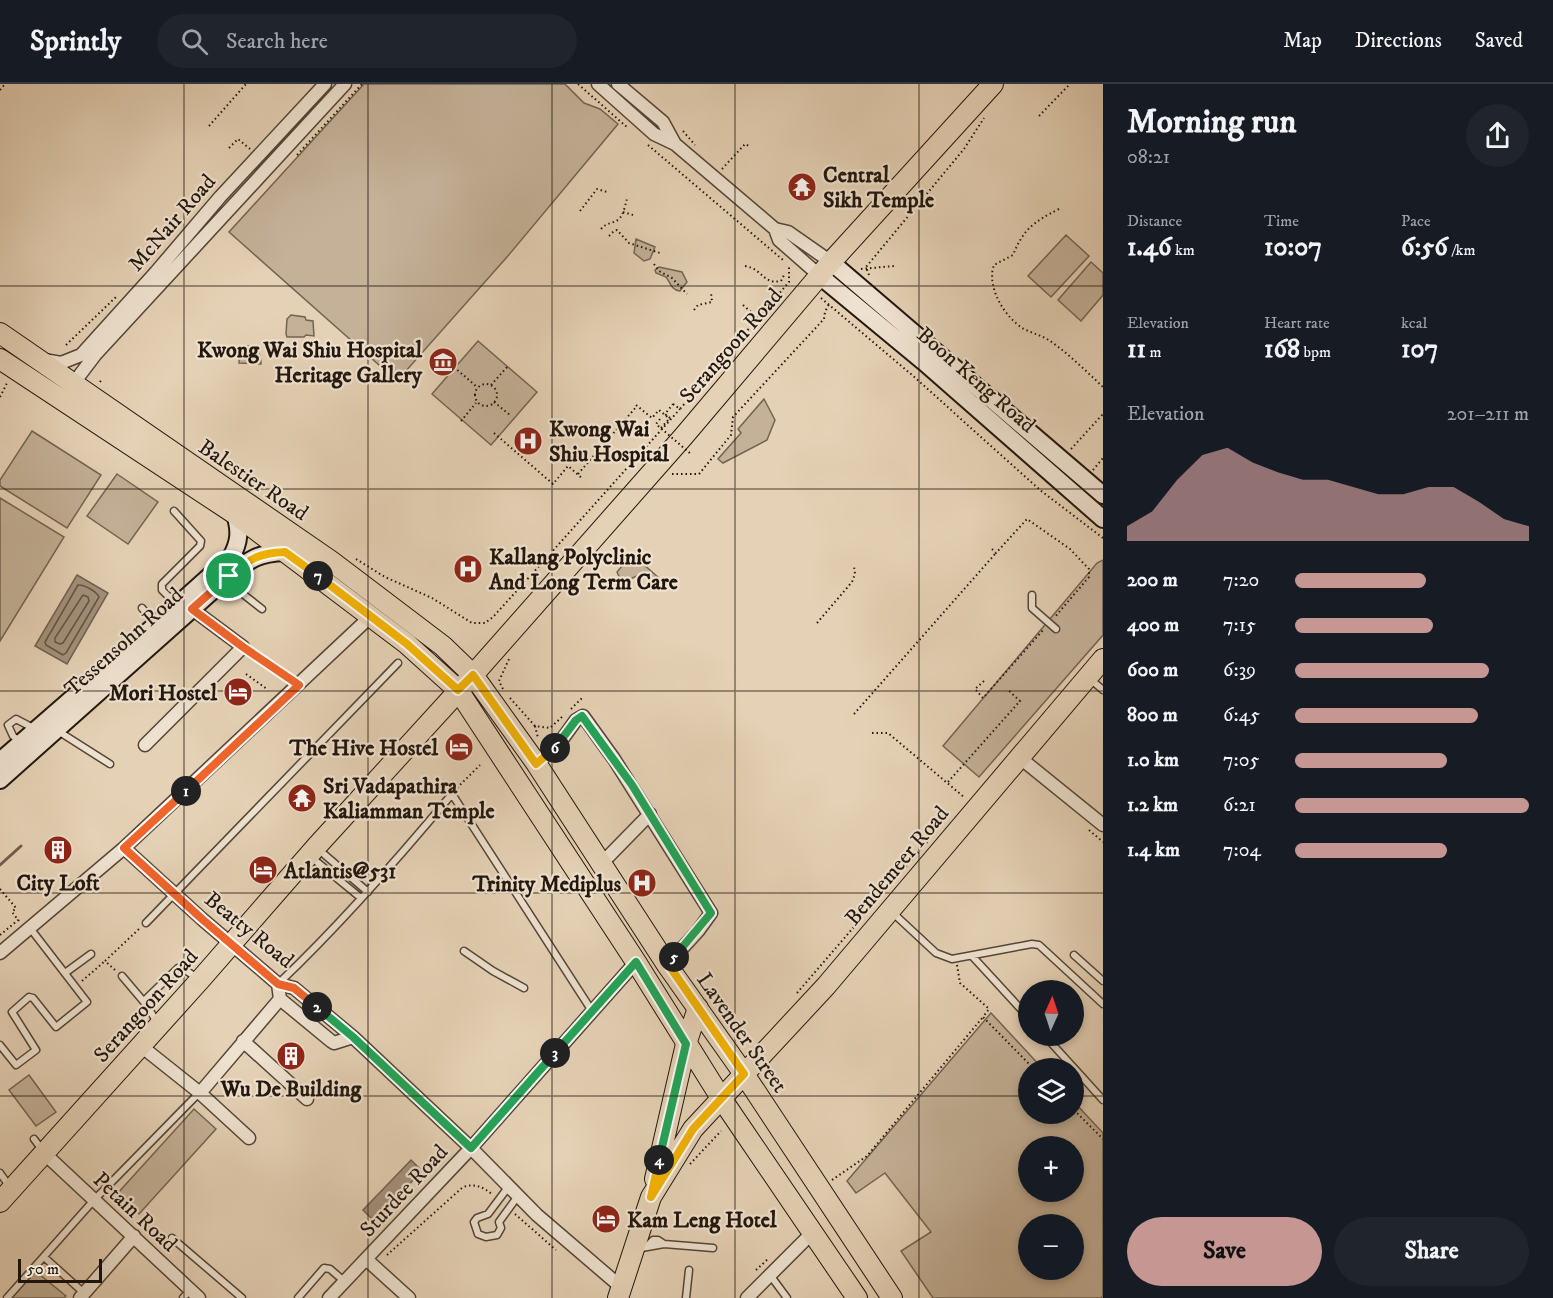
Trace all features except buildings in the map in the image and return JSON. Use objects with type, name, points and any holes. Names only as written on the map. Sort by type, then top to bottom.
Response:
[{"type":"main road","name":"Serangoon Road","points":[[6,1196],[40,1147],[160,1025],[312,852],[473,675],[826,269],[993,84]]},
{"type":"main road","name":"Boon Keng Road","points":[[826,269],[1103,495]]},
{"type":"main road","name":"Boon Keng Road","points":[[826,269],[924,362],[1103,519]]},
{"type":"main road","name":"Balestier Road","points":[[0,333],[331,561],[443,646],[473,675]]},
{"type":"main road","name":"Balestier Road","points":[[0,359],[235,514],[407,644],[458,690]]},
{"type":"main road","name":"Tessensohn Road","points":[[185,609],[231,557],[237,547],[239,527],[235,514]]},
{"type":"main road","name":"Tessensohn Road","points":[[0,780],[26,748],[36,730],[185,609],[252,558],[261,554],[285,552]]},
{"type":"main road","name":"Tessensohn Road","points":[[0,761],[57,730],[160,629]]},
{"type":"main road","name":"Bendemeer Road","points":[[651,1197],[693,1129],[794,1022],[1019,757],[1099,686],[1103,659]]},
{"type":"main road","name":"Lavender Street","points":[[473,675],[536,764],[892,1298]]},
{"type":"main road","points":[[458,690],[636,962],[721,1098],[811,1234],[857,1298]]},
{"type":"main road","points":[[619,1293],[639,1249],[686,1044],[698,1008]]},
{"type":"street","name":"McNair Road","points":[[37,358],[61,363],[81,355],[220,197],[325,84]]},
{"type":"street","name":"McNair Road","points":[[73,384],[95,355],[345,84]]},
{"type":"street","points":[[598,84],[654,134],[675,144],[775,229],[789,232],[826,269]]},
{"type":"street","points":[[618,84],[663,122],[675,144]]},
{"type":"street","points":[[775,229],[779,240],[826,269]]},
{"type":"street","points":[[145,745],[243,647],[185,609]]},
{"type":"street","points":[[0,953],[124,848],[371,616]]},
{"type":"street","points":[[536,764],[558,746],[576,720],[582,716],[614,759],[711,913],[668,964]]},
{"type":"street","points":[[1019,757],[1103,825]]},
{"type":"street","points":[[602,863],[650,814]]},
{"type":"street","name":"Beatty Road","points":[[124,848],[278,984],[294,988],[353,1037],[471,1148],[619,1293]]},
{"type":"street","points":[[471,1148],[636,962]]},
{"type":"street","points":[[200,1093],[280,999],[278,984]]},
{"type":"street","name":"Beatty Road","points":[[280,999],[334,1043],[353,1037]]},
{"type":"street","points":[[243,1041],[307,1099]]},
{"type":"street","points":[[141,1046],[200,1093],[249,1138]]},
{"type":"street","name":"Petain Road","points":[[40,1147],[134,1236],[190,1295]]},
{"type":"street","name":"Sturdee Road","points":[[330,1298],[344,1281],[370,1263],[471,1148]]},
{"type":"street","points":[[747,1298],[766,1276],[811,1234]]},
{"type":"street","points":[[82,1296],[134,1236]]},
{"type":"street","name":"Sturdee Road","points":[[370,1263],[410,1298]]},
{"type":"lane","points":[[174,511],[201,541],[200,546],[162,584],[162,590],[185,609]]},
{"type":"lane","points":[[225,580],[261,609]]},
{"type":"lane","points":[[1026,614],[1032,608],[1032,595]]},
{"type":"lane","points":[[142,608],[160,629]]},
{"type":"lane","points":[[1032,608],[1056,629]]},
{"type":"lane","points":[[146,923],[398,663]]},
{"type":"lane","points":[[57,730],[110,764]]},
{"type":"lane","points":[[278,984],[313,951],[368,892],[452,794],[592,1011]]},
{"type":"lane","points":[[312,852],[368,892]]},
{"type":"lane","points":[[312,852],[361,898]]},
{"type":"lane","points":[[889,909],[936,953],[952,959],[973,957],[1032,944],[1039,945],[1103,1004]]},
{"type":"lane","points":[[0,1046],[16,1065],[35,1052],[36,1048],[12,1013],[31,997],[54,1026],[57,1026],[88,1000],[30,928]]},
{"type":"lane","points":[[464,951],[493,971],[524,988]]},
{"type":"lane","points":[[65,973],[92,954]]},
{"type":"lane","points":[[1074,955],[1103,981]]},
{"type":"lane","points":[[973,957],[1018,1006]]},
{"type":"lane","points":[[144,1002],[178,968],[181,967],[200,980]]},
{"type":"lane","points":[[122,976],[160,1025]]},
{"type":"lane","points":[[1054,1046],[1065,1058]]},
{"type":"lane","points":[[1084,1079],[1103,1100]]},
{"type":"lane","points":[[7,1298],[94,1200],[200,1093]]},
{"type":"lane","points":[[0,1173],[6,1196]]},
{"type":"lane","points":[[509,1186],[488,1214],[477,1218],[474,1222],[478,1234],[486,1237],[497,1235],[501,1228],[499,1222],[518,1196]]},
{"type":"lane","points":[[172,1238],[242,1298]]},
{"type":"lane","points":[[639,1249],[672,1240]]},
{"type":"lane","points":[[664,1244],[713,1248]]},
{"type":"lane","points":[[44,1257],[82,1296]]},
{"type":"lane","points":[[298,1298],[324,1268],[330,1269],[344,1281]]},
{"type":"lane","points":[[686,1298],[689,1269]]},
{"type":"lane","points":[[766,1276],[788,1298]]},
{"type":"path","points":[[0,90],[5,84]]},
{"type":"path","points":[[209,126],[246,84]]},
{"type":"path","points":[[578,84],[636,135]]},
{"type":"path","points":[[1039,116],[1070,84]]},
{"type":"path","points":[[873,280],[867,274],[866,267],[964,149],[987,114]]},
{"type":"path","points":[[230,148],[238,139],[253,152]]},
{"type":"path","points":[[349,555],[385,577],[432,598],[472,623],[485,623],[493,617],[680,409],[789,282],[790,267],[645,142]]},
{"type":"path","points":[[720,171],[745,144],[749,146]]},
{"type":"path","points":[[580,211],[597,189],[607,192]]},
{"type":"path","points":[[601,229],[607,223],[622,216],[627,199]]},
{"type":"path","points":[[1059,209],[1026,230],[1017,243],[1013,255],[994,265],[993,282],[1002,308],[1011,320],[1055,344],[1103,387]]},
{"type":"path","points":[[623,212],[633,215]]},
{"type":"path","points":[[609,236],[615,230],[615,221]]},
{"type":"path","points":[[615,230],[629,243],[660,253]]},
{"type":"path","points":[[654,264],[659,271],[672,278],[687,294]]},
{"type":"path","points":[[745,266],[755,268],[768,281],[781,281],[784,275]]},
{"type":"path","points":[[858,269],[894,266]]},
{"type":"path","points":[[694,310],[698,305],[712,302],[711,293]]},
{"type":"path","points":[[672,474],[699,474],[731,435],[733,417],[824,319],[829,304],[1040,490],[1103,538]]},
{"type":"path","points":[[742,305],[758,318]]},
{"type":"path","points":[[491,385],[508,366]]},
{"type":"path","points":[[454,367],[477,387]]},
{"type":"path","points":[[477,387],[491,385],[496,389],[497,399],[492,405],[482,405],[477,402]]},
{"type":"path","points":[[461,421],[477,402],[475,390],[477,387]]},
{"type":"path","points":[[0,397],[4,390]]},
{"type":"path","points":[[494,402],[510,415]]},
{"type":"path","points":[[661,428],[670,418],[665,414],[673,404],[680,409]]},
{"type":"path","points":[[577,474],[636,405],[652,418],[659,410],[670,419]]},
{"type":"path","points":[[664,414],[656,424],[692,455]]},
{"type":"path","points":[[1075,456],[1069,451],[1103,414]]},
{"type":"path","points":[[494,433],[552,484],[568,466],[583,479]]},
{"type":"path","points":[[1092,470],[1098,475]]},
{"type":"path","points":[[854,714],[996,553]]},
{"type":"path","points":[[817,623],[852,582],[855,574],[854,566]]},
{"type":"path","points":[[532,574],[549,588]]},
{"type":"path","points":[[243,647],[299,685]]},
{"type":"path","points":[[246,674],[267,689]]},
{"type":"path","points":[[499,681],[505,693],[535,726],[550,728],[582,698]]},
{"type":"path","points":[[947,782],[1020,701],[1007,689]]},
{"type":"path","points":[[872,734],[888,733],[965,798],[960,804]]},
{"type":"path","points":[[452,794],[480,765]]},
{"type":"path","points":[[792,999],[915,853],[933,835]]},
{"type":"path","points":[[0,889],[16,908],[12,912]]},
{"type":"path","points":[[0,935],[18,920]]},
{"type":"path","points":[[76,986],[146,923]]},
{"type":"path","points":[[832,1180],[867,1156],[989,1009],[960,983],[956,959]]},
{"type":"path","points":[[105,961],[122,976]]},
{"type":"path","points":[[983,1017],[1023,1058]]},
{"type":"path","points":[[1084,1120],[1103,1139]]},
{"type":"path","points":[[690,1165],[721,1131]]},
{"type":"path","points":[[370,1263],[463,1187],[477,1185],[485,1188],[498,1200]]},
{"type":"path","points":[[509,1209],[556,1250]]},
{"type":"shaded area","points":[[364,84],[565,84],[584,103],[600,109],[618,124],[507,257],[397,381],[229,232]]},
{"type":"shaded area","points":[[1066,235],[1089,256],[1051,297],[1028,276]]},
{"type":"shaded area","points":[[636,239],[655,247],[650,259],[644,261],[634,253]]},
{"type":"shaded area","points":[[1091,262],[1103,273],[1103,295],[1081,321],[1058,300]]},
{"type":"shaded area","points":[[659,267],[682,272],[687,282],[680,291],[673,287],[666,277],[656,273],[655,270]]},
{"type":"shaded area","points":[[291,315],[313,321],[314,336],[287,337],[287,319]]},
{"type":"shaded area","points":[[478,341],[537,392],[491,445],[432,394]]},
{"type":"shaded area","points":[[248,346],[258,352],[261,364],[239,363],[240,353]]},
{"type":"shaded area","points":[[764,399],[775,420],[767,440],[723,463],[718,459],[741,433],[738,429]]},
{"type":"shaded area","points":[[32,431],[101,475],[67,528],[0,486],[0,480]]},
{"type":"shaded area","points":[[117,474],[158,502],[128,544],[87,516]]},
{"type":"shaded area","points":[[0,498],[64,537],[0,641]]},
{"type":"shaded area","points":[[632,554],[660,579],[653,587],[645,572],[622,583],[617,572]]},
{"type":"shaded area","points":[[1103,560],[1103,635],[979,777],[943,746],[1097,563]]},
{"type":"shaded area","points":[[991,1013],[1018,1042],[1018,1046],[1022,1046],[1033,1058],[1018,1058],[1018,1124],[1084,1124],[1084,1113],[1103,1133],[1103,1296],[1101,1298],[933,1298],[901,1251],[931,1232],[885,1173],[856,1193],[847,1181]]},
{"type":"shaded area","points":[[29,1075],[56,1112],[36,1126],[9,1090]]},
{"type":"shaded area","points":[[194,1109],[216,1129],[139,1214],[117,1194]]},
{"type":"shaded area","points":[[34,1270],[66,1296],[64,1298],[9,1298]]},
{"type":"water","points":[[77,575],[108,593],[67,664],[35,646]]},
{"type":"water","points":[[411,1160],[422,1171],[374,1221],[363,1210]]},
{"type":"waterway","points":[[0,865],[21,846]]},
{"type":"place","name":"Central Sikh Temple","points":[[802,187]]},
{"type":"place","name":"Kwong Wai Shiu Hospital Heritage Gallery","points":[[443,362]]},
{"type":"place","name":"Kwong Wai Shiu Hospital","points":[[528,441]]},
{"type":"place","name":"Kallang Polyclinic And Long Term Care","points":[[468,569]]},
{"type":"place","name":"Mori Hostel","points":[[238,692]]},
{"type":"place","name":"The Hive Hostel","points":[[459,747]]},
{"type":"place","name":"Sri Vadapathira Kaliamman Temple","points":[[302,798]]},
{"type":"place","name":"City Loft","points":[[58,850]]},
{"type":"place","name":"Atlantis@531","points":[[263,870]]},
{"type":"place","name":"Trinity Mediplus","points":[[642,883]]},
{"type":"place","name":"Wu De Building","points":[[291,1056]]},
{"type":"place","name":"Kam Leng Hotel","points":[[606,1219]]},
{"type":"route","points":[[285,552],[390,630],[458,690],[473,675],[536,764],[558,746],[576,720],[582,716],[614,759],[711,913],[668,964],[744,1074],[693,1129],[651,1197],[686,1044],[636,962],[471,1148],[353,1037],[294,988],[278,984],[124,848],[299,685],[192,609],[229,576],[252,558],[261,554],[285,552]]}]
